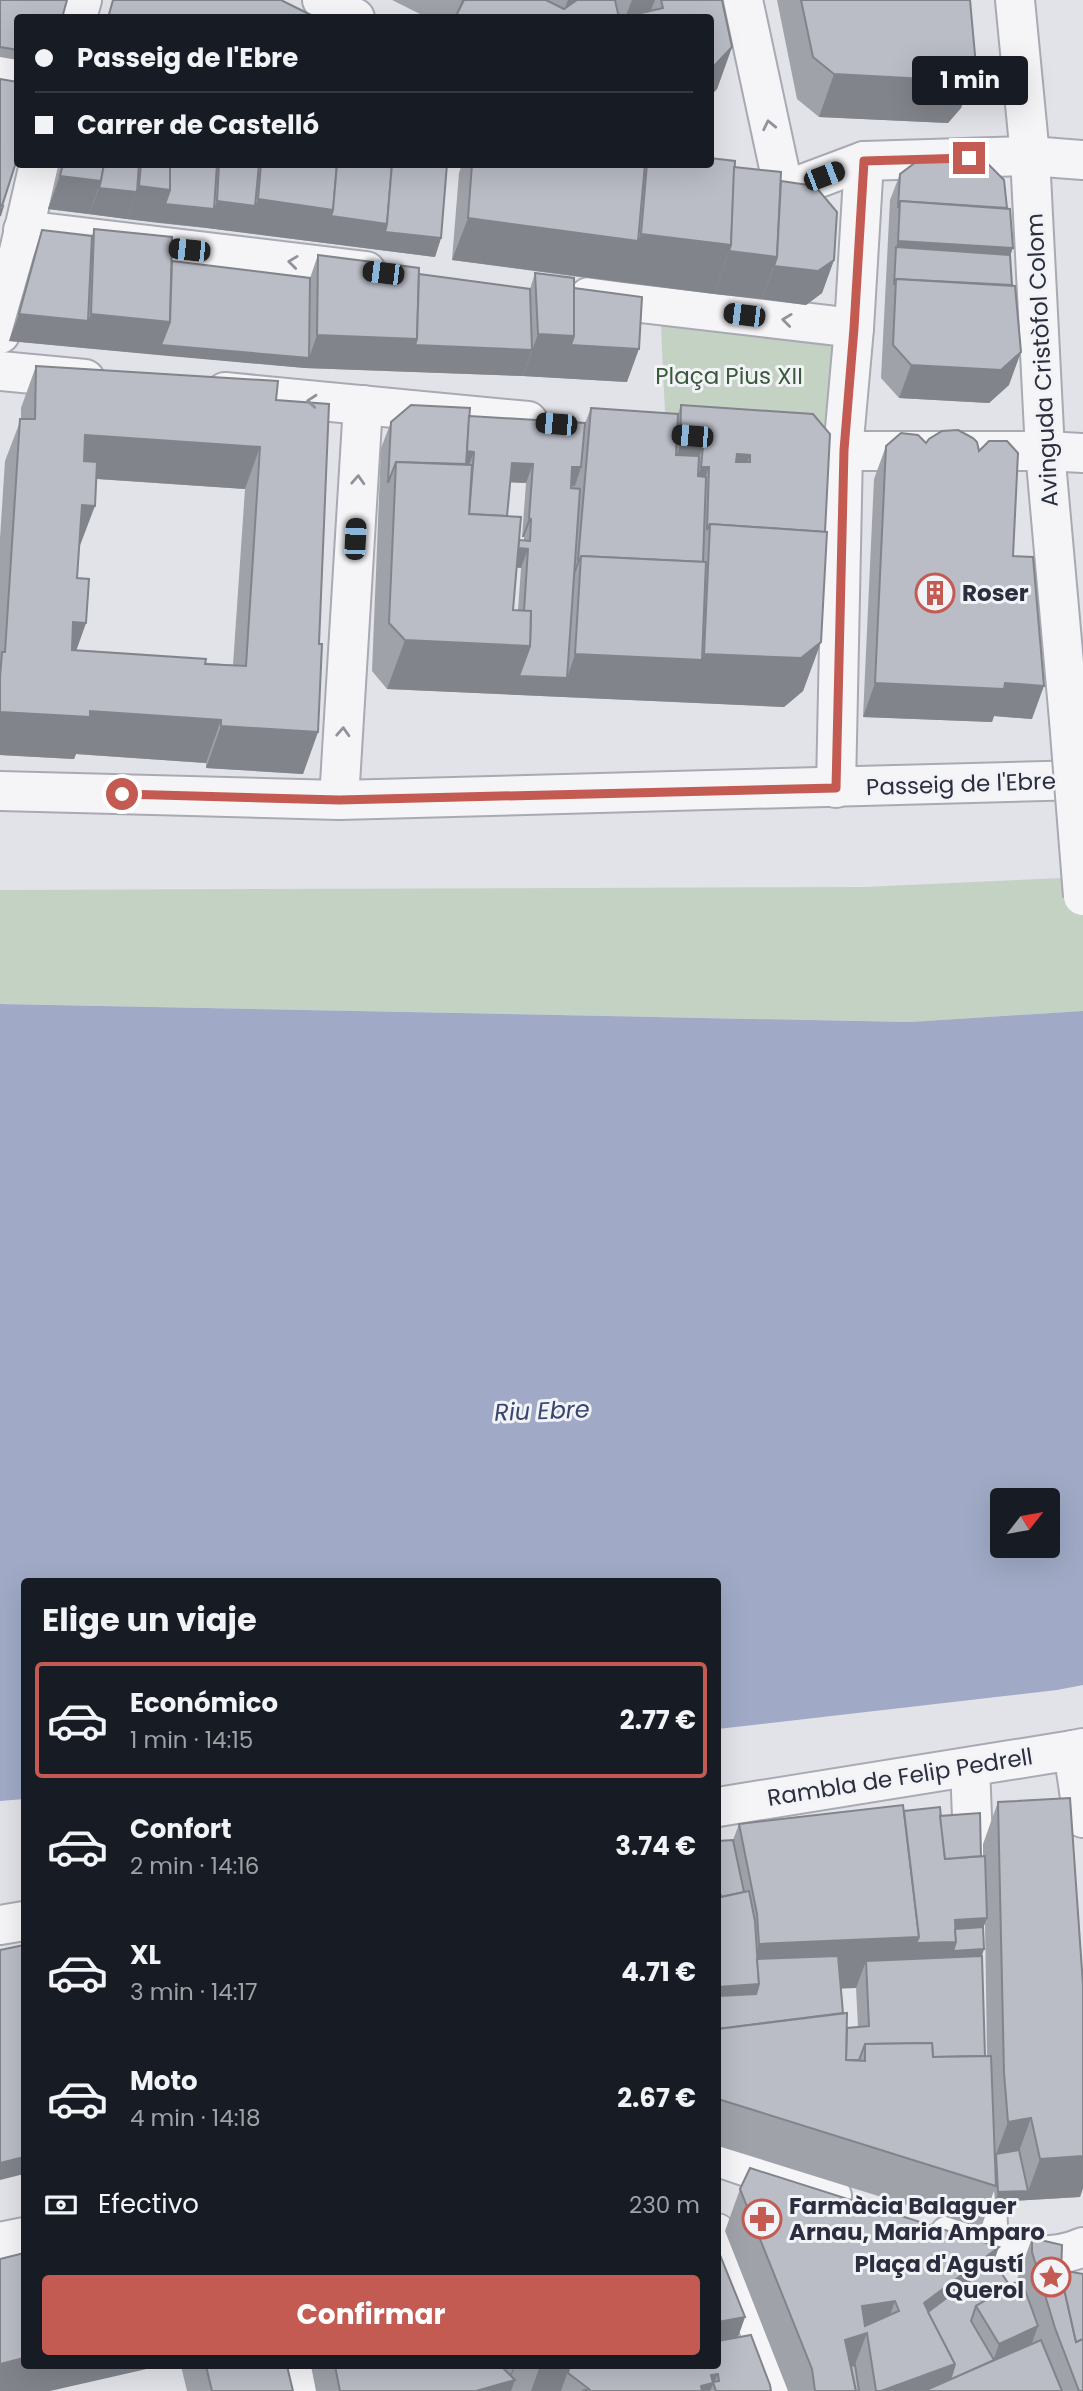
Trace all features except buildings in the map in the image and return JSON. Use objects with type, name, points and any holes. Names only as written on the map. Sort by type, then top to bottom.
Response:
[{"type":"street","points":[[322,0],[348,14]]},
{"type":"street","points":[[743,0],[784,191]]},
{"type":"street","name":"Avinguda Cristòfol Colom","points":[[1015,0],[1030,156],[1045,450],[1083,896]]},
{"type":"street","points":[[744,184],[784,191],[864,161],[1030,156],[1083,160]]},
{"type":"street","points":[[836,788],[844,450],[864,161]]},
{"type":"street","points":[[0,334],[38,168]]},
{"type":"street","points":[[23,230],[397,274]]},
{"type":"street","points":[[550,292],[854,328]]},
{"type":"street","points":[[0,371],[121,383]]},
{"type":"street","points":[[188,389],[556,424]]},
{"type":"street","points":[[339,800],[362,405]]},
{"type":"street","points":[[748,442],[844,450],[1045,450],[1083,453]]},
{"type":"street","name":"Passeig de l'Ebre","points":[[0,790],[339,800],[1083,780]]},
{"type":"street","points":[[1078,1749],[1083,1818]]},
{"type":"street","name":"Rambla de Felip Pedrell","points":[[721,1807],[1078,1749]]},
{"type":"street","points":[[970,1767],[975,1904]]},
{"type":"street","points":[[0,1925],[21,1921]]},
{"type":"street","points":[[984,2125],[989,2249],[1003,2285]]},
{"type":"street","points":[[721,2158],[860,2205]]},
{"type":"street","points":[[911,2222],[989,2249],[1038,2255],[1080,2249]]},
{"type":"street","points":[[0,2242],[21,2238]]},
{"type":"street","points":[[721,2240],[763,2374]]},
{"type":"street","points":[[299,2369],[304,2391]]},
{"type":"green space","name":"Plaça Pius XII","points":[[660,305],[854,328],[843,451],[666,434]]},
{"type":"green space","points":[[1083,877],[1083,1011],[909,1022],[0,1004],[0,890],[864,887]]},
{"type":"water","name":"Riu Ebre","points":[[0,1004],[909,1022],[1083,1011],[1083,1685],[721,1729],[721,1578],[21,1578],[21,1799],[0,1801]]},
{"type":"place","name":"Roser","points":[[935,593]]},
{"type":"place","name":"Farmàcia Balaguer Arnau, Maria Amparo","points":[[762,2219]]},
{"type":"place","name":"Plaça d'Agustí Querol","points":[[1051,2277]]},
{"type":"route","points":[[122,794],[339,800],[836,788],[844,450],[864,161],[969,158]]}]
